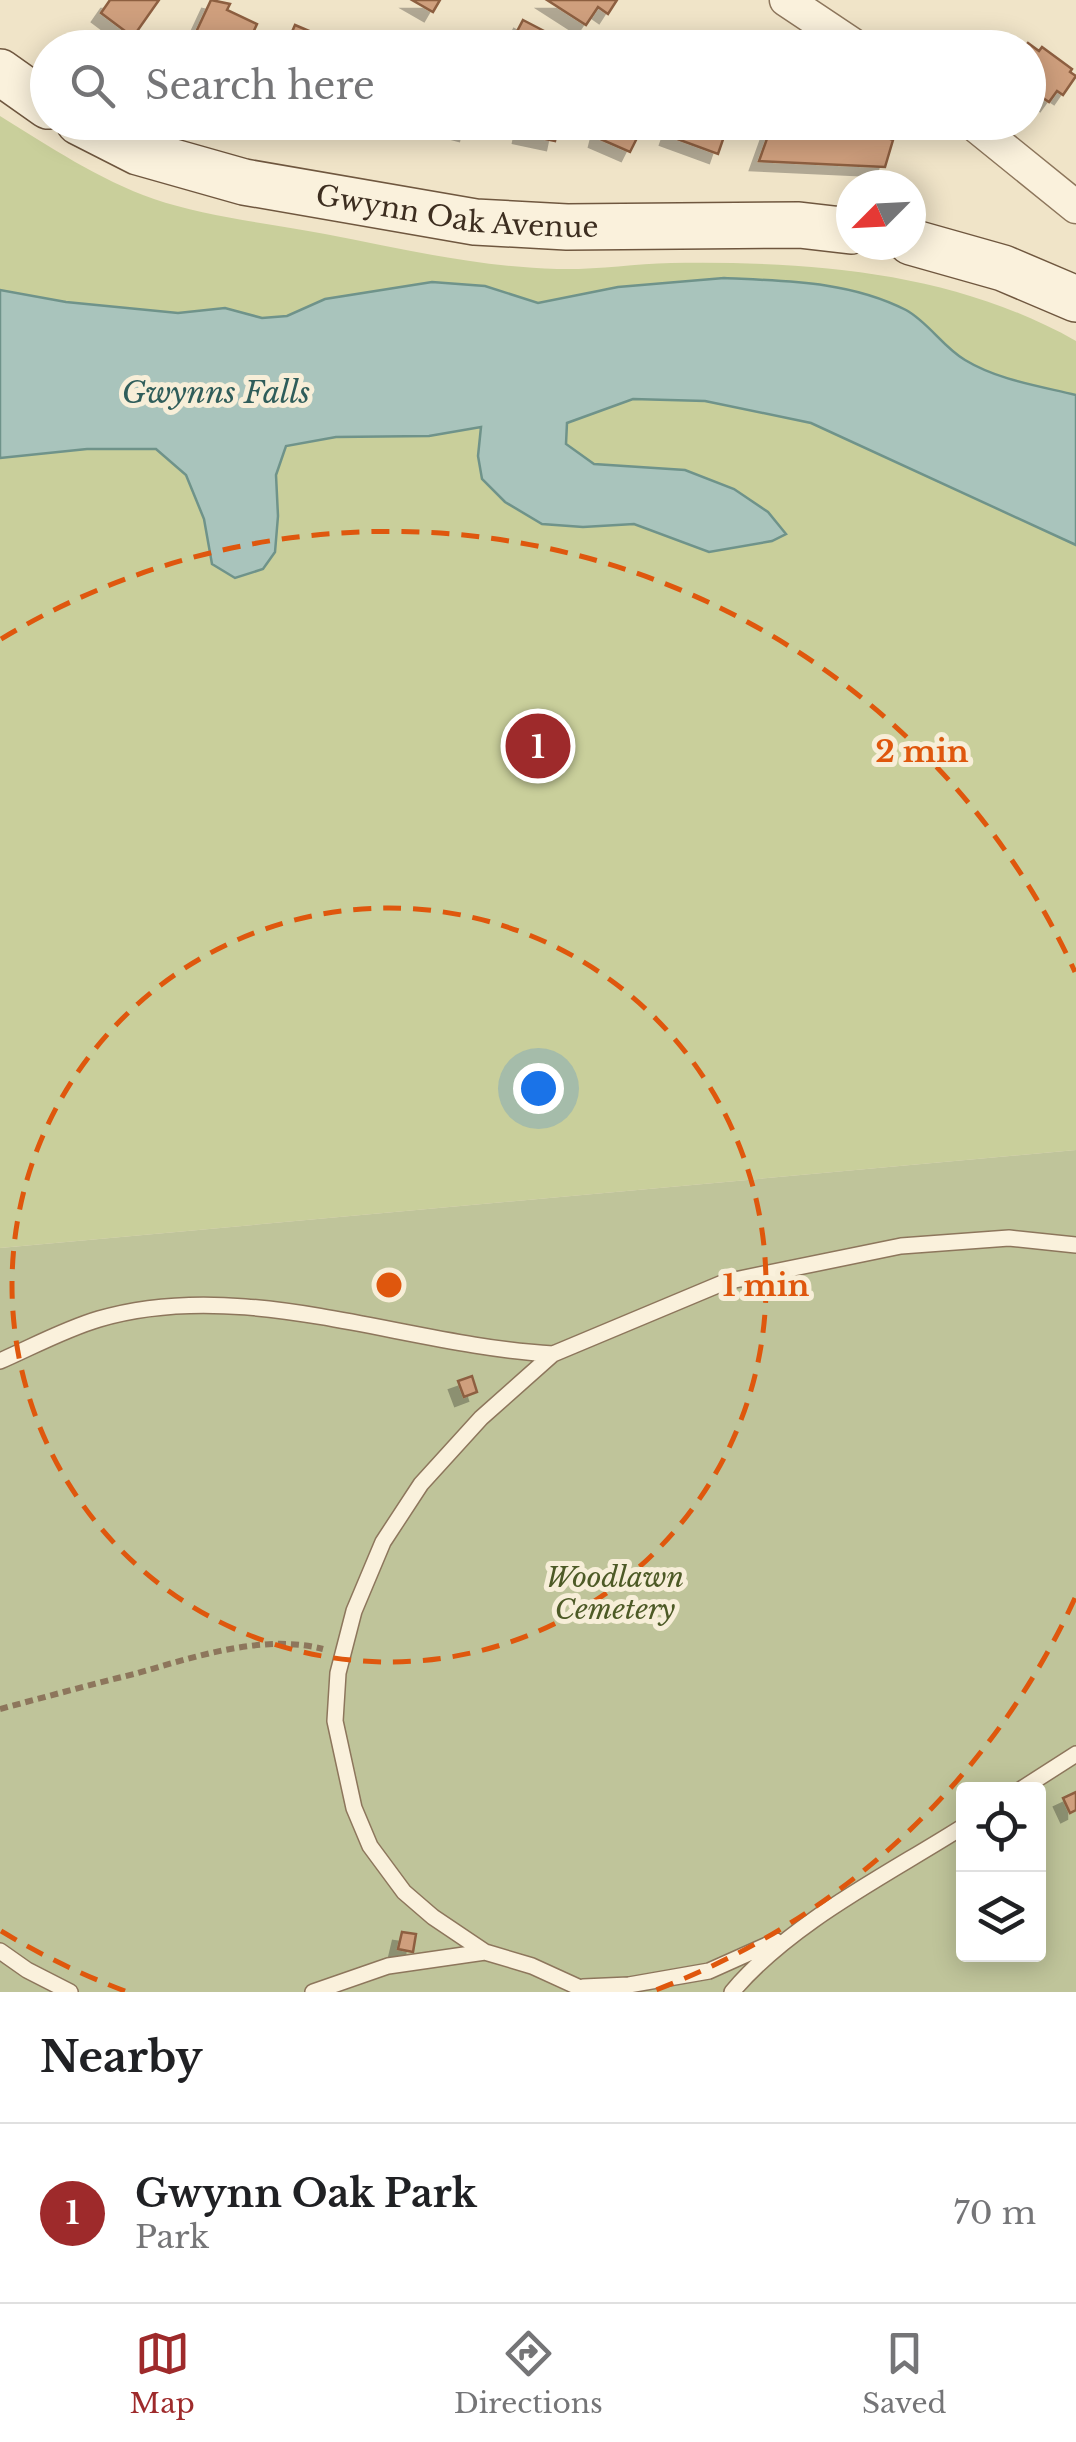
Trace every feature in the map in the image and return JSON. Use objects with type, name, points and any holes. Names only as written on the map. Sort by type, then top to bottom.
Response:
[{"type":"main road","points":[[0,72],[30,93]]},
{"type":"main road","name":"Gwynn Oak Avenue","points":[[114,140],[138,152],[244,182],[475,222],[567,227],[800,225],[836,229]]},
{"type":"main road","points":[[926,246],[1003,268],[1076,299]]},
{"type":"street","points":[[786,0],[831,30]]},
{"type":"street","points":[[994,140],[1076,206]]},
{"type":"lane","points":[[956,1831],[802,1928],[709,1972],[586,1989],[485,1952],[404,1892],[370,1846],[354,1808],[335,1721],[338,1672],[354,1612],[384,1542],[421,1484],[481,1418],[553,1354],[725,1282],[798,1266],[901,1246],[1009,1238],[1076,1245]]},
{"type":"lane","points":[[0,1361],[99,1319],[198,1307],[278,1308],[446,1342],[553,1354]]},
{"type":"lane","points":[[1032,1782],[1076,1754]]},
{"type":"lane","points":[[732,1992],[750,1971],[802,1928]]},
{"type":"lane","points":[[0,1951],[70,1992]]},
{"type":"lane","points":[[314,1992],[388,1966],[485,1952]]},
{"type":"path","points":[[0,1708],[242,1649],[304,1644],[343,1654]]},
{"type":"green space","points":[[0,116],[30,134],[30,140],[39,140],[114,182],[154,199],[216,215],[528,268],[776,264],[880,275],[980,299],[1029,317],[1076,341],[1076,1150],[0,1248]]},
{"type":"green space","name":"Woodlawn Cemetery","points":[[1076,1150],[1076,1992],[0,1992],[0,1248]]},
{"type":"water","name":"Gwynns Falls","points":[[724,278],[817,284],[884,300],[914,315],[957,355],[978,367],[1019,382],[1076,395],[1076,545],[811,423],[705,401],[633,399],[567,423],[566,444],[594,464],[685,470],[734,489],[768,512],[786,534],[772,541],[709,552],[634,524],[542,524],[505,502],[482,479],[478,456],[481,427],[429,436],[336,437],[286,446],[276,475],[275,552],[263,569],[235,578],[212,564],[204,519],[186,475],[156,449],[87,449],[0,458],[0,290],[66,302],[178,313],[225,308],[262,318],[287,316],[325,299],[432,282],[485,286],[538,303],[618,287]]},
{"type":"building","points":[[110,0],[159,0],[138,30],[124,30],[101,13]]},
{"type":"building","points":[[211,0],[230,4],[227,10],[257,24],[254,30],[197,30]]},
{"type":"building","points":[[412,0],[440,0],[433,12]]},
{"type":"building","points":[[547,0],[617,0],[608,14],[598,7],[586,25]]},
{"type":"building","points":[[523,20],[542,30],[518,30]]},
{"type":"building","points":[[1046,50],[1076,76],[1063,95],[1057,91],[1049,102]]},
{"type":"building","points":[[603,140],[636,140],[630,152]]},
{"type":"building","points":[[680,140],[723,140],[718,154]]},
{"type":"building","points":[[767,140],[893,140],[885,167],[759,161]]},
{"type":"building","points":[[472,1376],[477,1392],[464,1397],[458,1381]]},
{"type":"building","points":[[1076,1792],[1076,1810],[1070,1813],[1063,1798]]},
{"type":"building","points":[[402,1932],[416,1934],[413,1952],[398,1949]]},
{"type":"place","name":"Gwynn Oak Park","points":[[538,746]]}]
